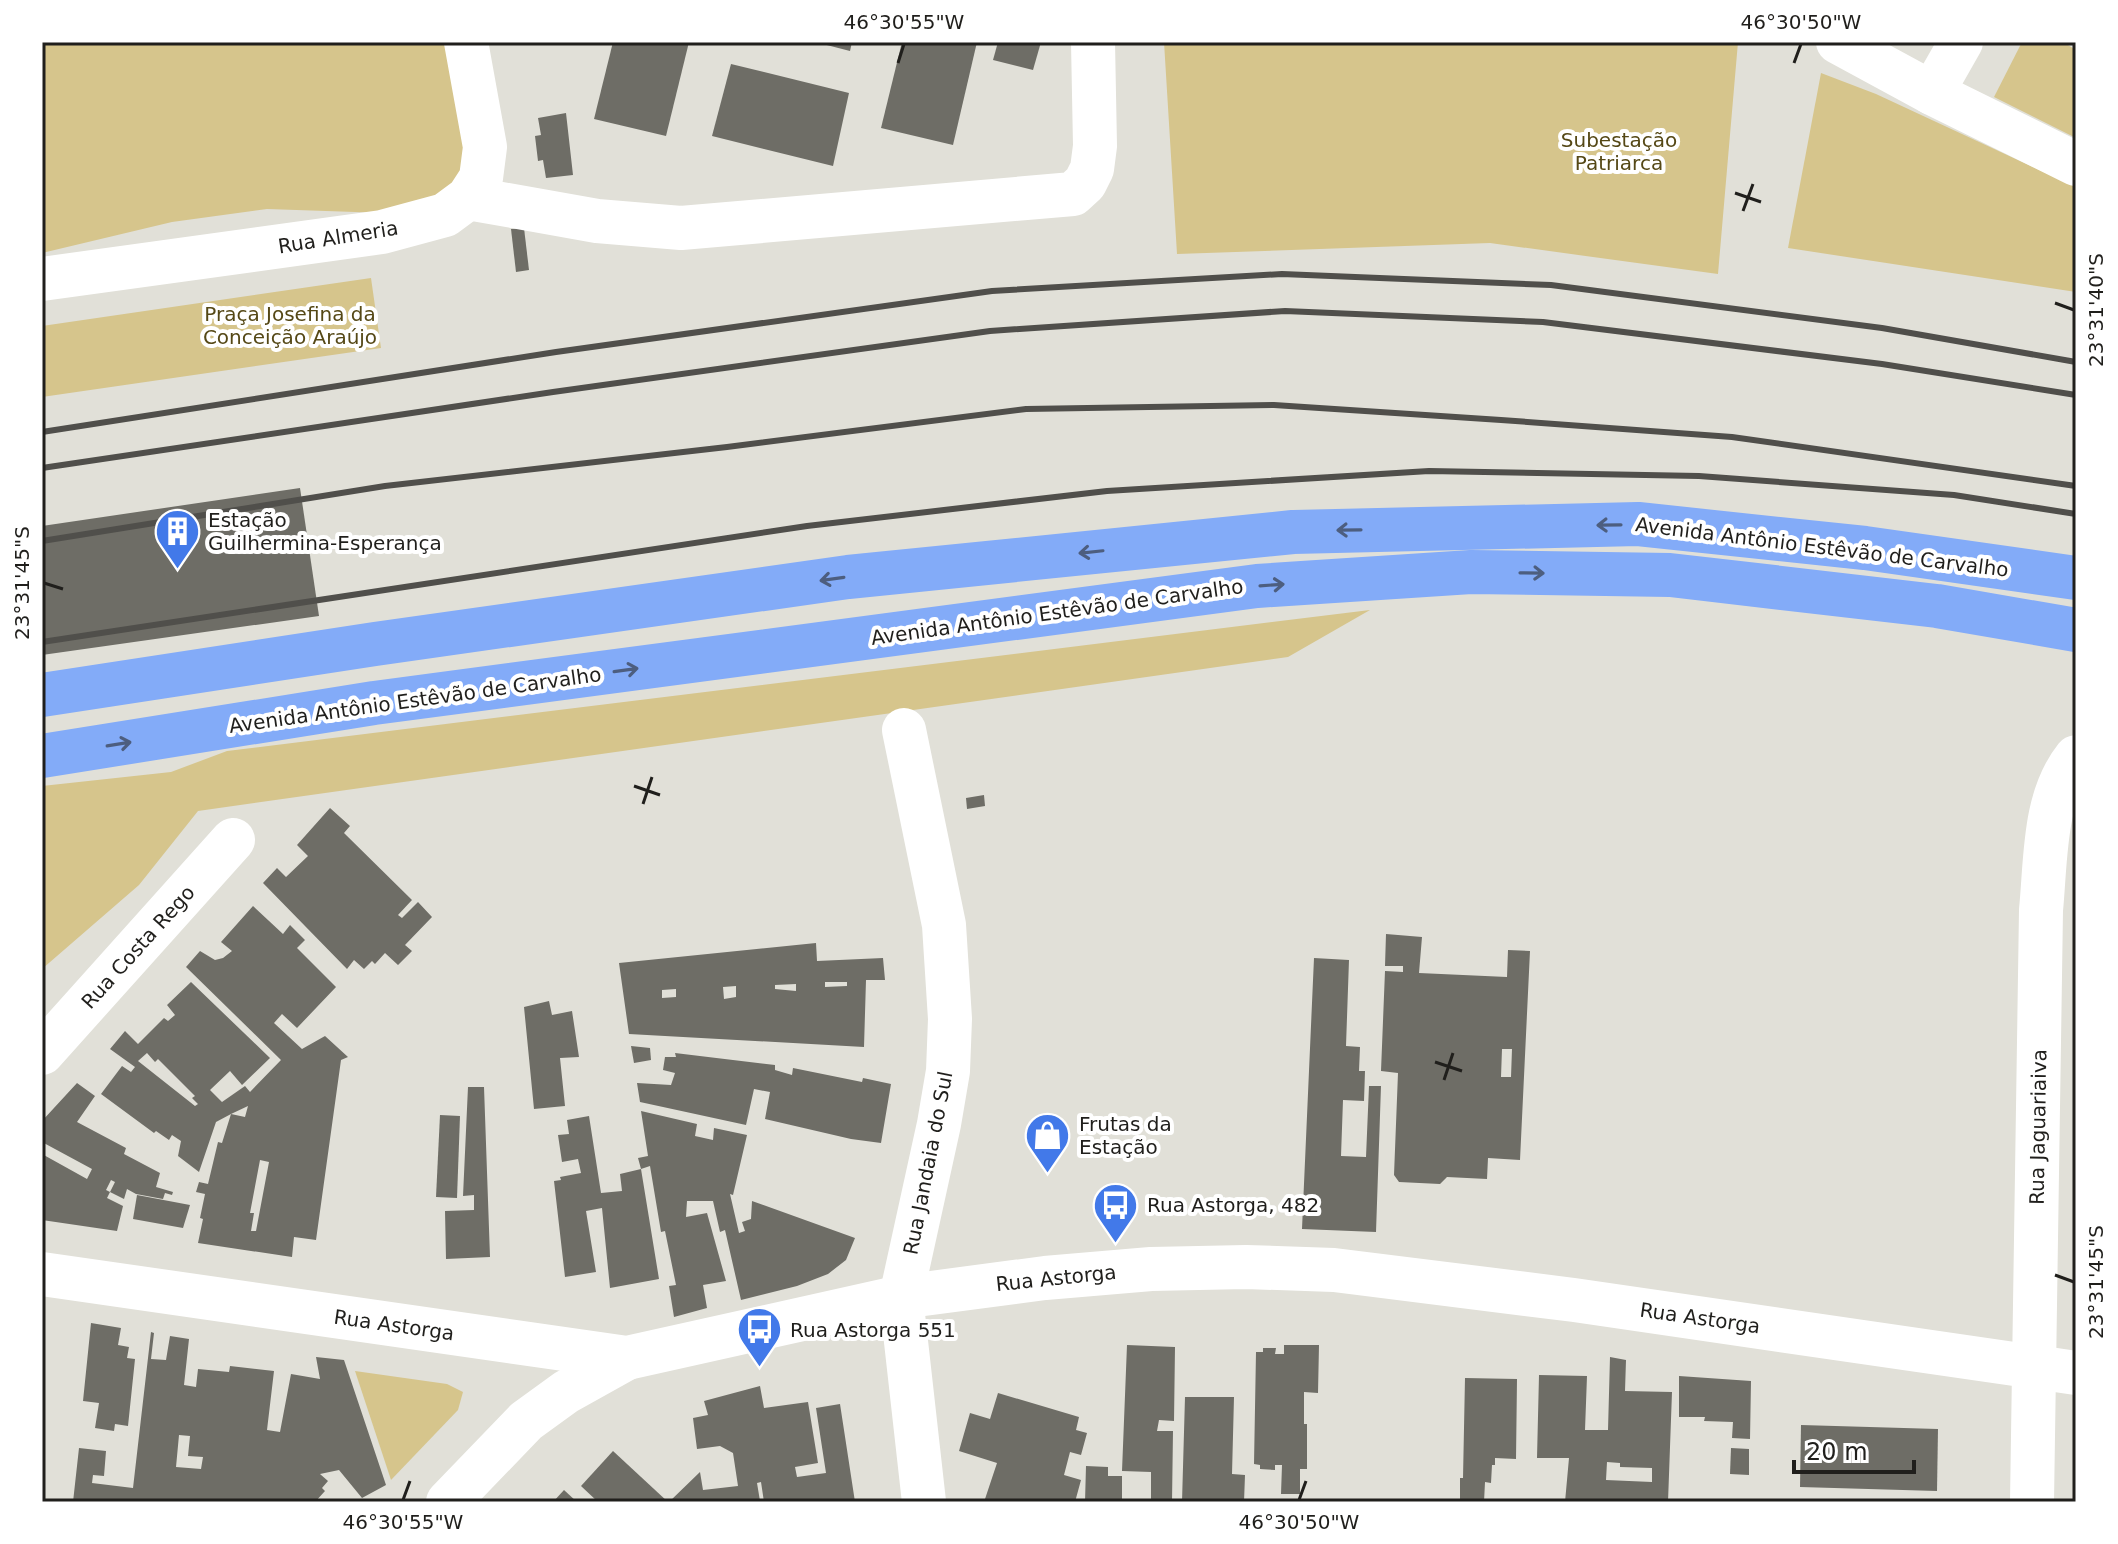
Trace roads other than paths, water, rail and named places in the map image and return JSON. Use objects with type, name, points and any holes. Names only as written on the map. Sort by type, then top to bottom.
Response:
[{"type":"highway","name":"Avenida Antônio Estêvão de Carvalho","points":[[42,695],[848,577],[1293,532],[1638,524],[1865,548],[2076,578]]},
{"type":"highway","name":"Avenida Antônio Estêvão de Carvalho","points":[[42,756],[374,703],[1257,586],[1456,573],[1670,575],[1937,606],[2076,630]]},
{"type":"street","points":[[466,42],[485,147],[481,178],[468,198],[597,221],[681,228],[1073,194],[1085,183],[1092,169],[1095,146],[1093,42]]},
{"type":"street","points":[[1838,42],[1932,93],[2076,164]]},
{"type":"street","points":[[1932,93],[1961,42]]},
{"type":"street","name":"Rua Almeria","points":[[42,279],[382,232],[445,215],[468,198]]},
{"type":"street","name":"Rua Jandaia do Sul","points":[[904,730],[944,925],[950,1019],[948,1071],[941,1111],[901,1297],[924,1502]]},
{"type":"street","name":"Rua Jaguariaiva","points":[[2032,1502],[2041,910],[2050,820],[2057,791],[2075,757]]},
{"type":"street","name":"Rua Costa Rego","points":[[42,1053],[233,840]]},
{"type":"street","name":"Rua Astorga","points":[[42,1274],[627,1358],[901,1297],[1045,1278],[1151,1269],[1246,1267],[1334,1270],[1574,1300],[2076,1373]]},
{"type":"street","points":[[448,1502],[526,1421],[566,1392],[627,1358]]},
{"type":"railway","points":[[42,432],[556,352],[992,291],[1282,274],[1551,285],[1882,328],[2076,362]]},
{"type":"railway","points":[[42,468],[990,331],[1285,311],[1543,322],[1882,364],[2076,395]]},
{"type":"railway","points":[[42,541],[385,486],[1026,409],[1274,405],[1501,420],[1732,437],[2076,486]]},
{"type":"railway","points":[[42,642],[807,526],[1107,491],[1429,471],[1699,476],[1954,495],[2076,514]]},
{"type":"place","name":"Estação Guilhermina-Esperança","points":[[177,571]]},
{"type":"place","name":"Frutas da Estação","points":[[1048,1175]]},
{"type":"place","name":"Rua Astorga, 482","points":[[1116,1244]]},
{"type":"place","name":"Rua Astorga 551","points":[[759,1369]]},
{"type":"park label","name":"Subestação Patriarca","points":[[1619,152]]},
{"type":"park label","name":"Praça Josefina da Conceição Araújo","points":[[290,326]]}]
